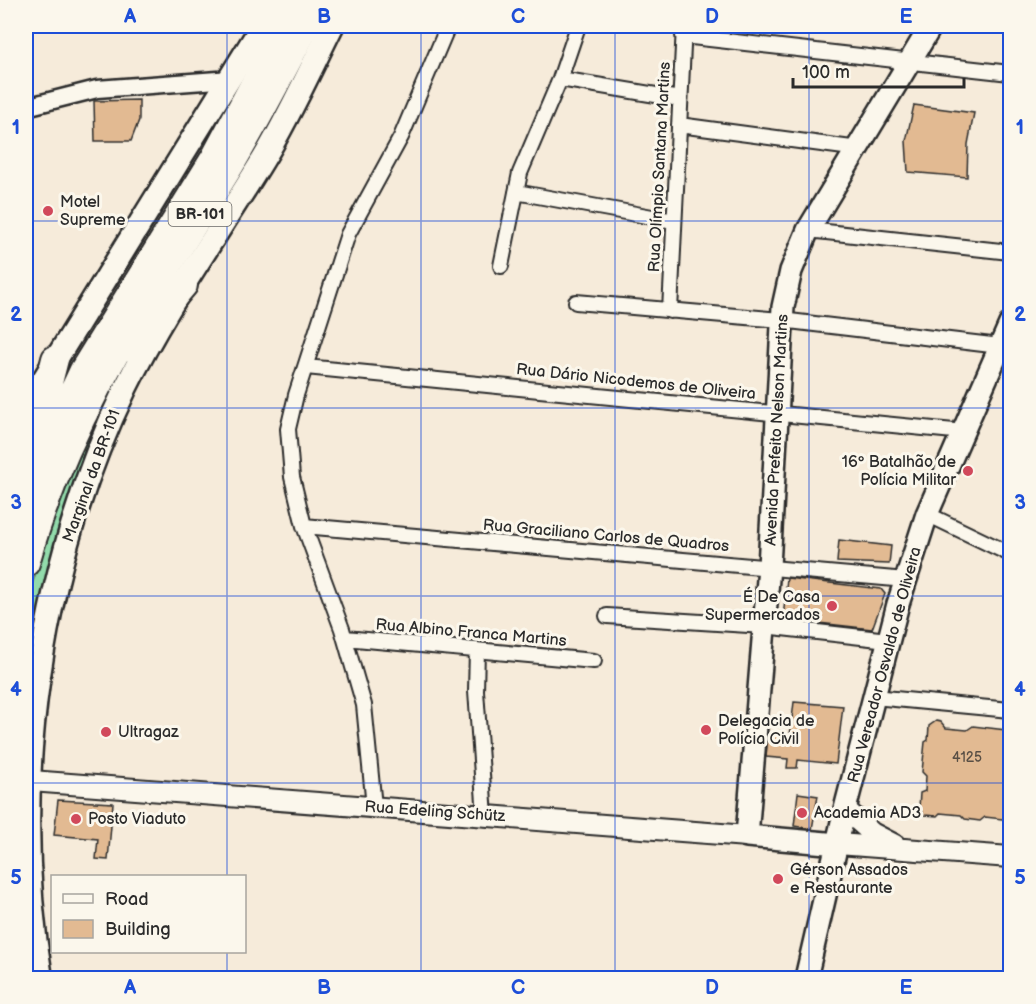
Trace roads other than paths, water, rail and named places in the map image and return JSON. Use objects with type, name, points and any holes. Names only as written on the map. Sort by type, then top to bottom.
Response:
[{"type":"highway","points":[[26,408],[262,26]]},
{"type":"highway","name":"BR-101","points":[[26,508],[53,434],[83,370],[214,158],[285,26]]},
{"type":"highway","name":"BR-101","points":[[26,563],[61,461],[89,399],[144,304],[243,145],[306,26]]},
{"type":"highway","name":"Marginal da BR-101","points":[[43,976],[30,883],[27,808],[29,763],[44,644],[80,501],[104,436],[126,386],[184,285],[273,141],[332,26]]},
{"type":"highway","points":[[89,399],[184,285]]},
{"type":"highway","points":[[26,477],[55,359]]},
{"type":"main road","name":"Avenida Prefeito Nelson Martins","points":[[747,836],[769,567],[781,320],[791,271],[808,230],[859,149],[931,26]]},
{"type":"main road","name":"Rua Vereador Osvaldo de Oliveira","points":[[806,978],[845,809],[888,640],[906,580],[927,514],[1011,324]]},
{"type":"main road","name":"Rua Edeling Schütz","points":[[29,763],[374,807],[838,844]]},
{"type":"main road","points":[[845,809],[872,833],[903,849]]},
{"type":"main road","points":[[838,844],[1011,857]]},
{"type":"street","points":[[374,807],[363,705],[345,638],[304,526],[292,477],[288,441],[291,412],[348,234],[401,137],[448,26]]},
{"type":"street","points":[[501,266],[525,158],[560,79],[578,26]]},
{"type":"street","points":[[684,31],[910,62],[1011,73]]},
{"type":"street","name":"Rua Olímpio Santana Martins","points":[[670,311],[684,31]]},
{"type":"street","points":[[26,107],[97,88],[231,79]]},
{"type":"street","points":[[560,79],[680,99]]},
{"type":"street","points":[[679,125],[859,149]]},
{"type":"street","points":[[516,192],[674,221]]},
{"type":"street","points":[[808,230],[1011,252]]},
{"type":"street","points":[[576,302],[781,320],[1000,346]]},
{"type":"street","name":"Rua Dário Nicodemos de Oliveira","points":[[306,367],[964,432]]},
{"type":"street","points":[[927,514],[1011,554]]},
{"type":"street","name":"Rua Graciliano Carlos de Quadros","points":[[304,526],[906,580]]},
{"type":"street","points":[[608,616],[764,626],[888,640]]},
{"type":"street","name":"Rua Albino Franca Martins","points":[[345,638],[594,661]]},
{"type":"street","points":[[477,651],[476,698],[485,816]]},
{"type":"street","points":[[874,698],[1011,710]]},
{"type":"place","name":"Motel Supreme","points":[[48,211]]},
{"type":"place","name":"16º Batalhão de Polícia Militar","points":[[968,471]]},
{"type":"place","name":"É De Casa Supermercados","points":[[832,606]]},
{"type":"place","name":"Delegacia de Polícia Civil","points":[[706,730]]},
{"type":"place","name":"Ultragaz","points":[[106,732]]},
{"type":"place","name":"Academia AD3","points":[[802,813]]},
{"type":"place","name":"Posto Viaduto","points":[[76,819]]},
{"type":"place","name":"Gérson Assados e Restaurante","points":[[778,879]]}]
